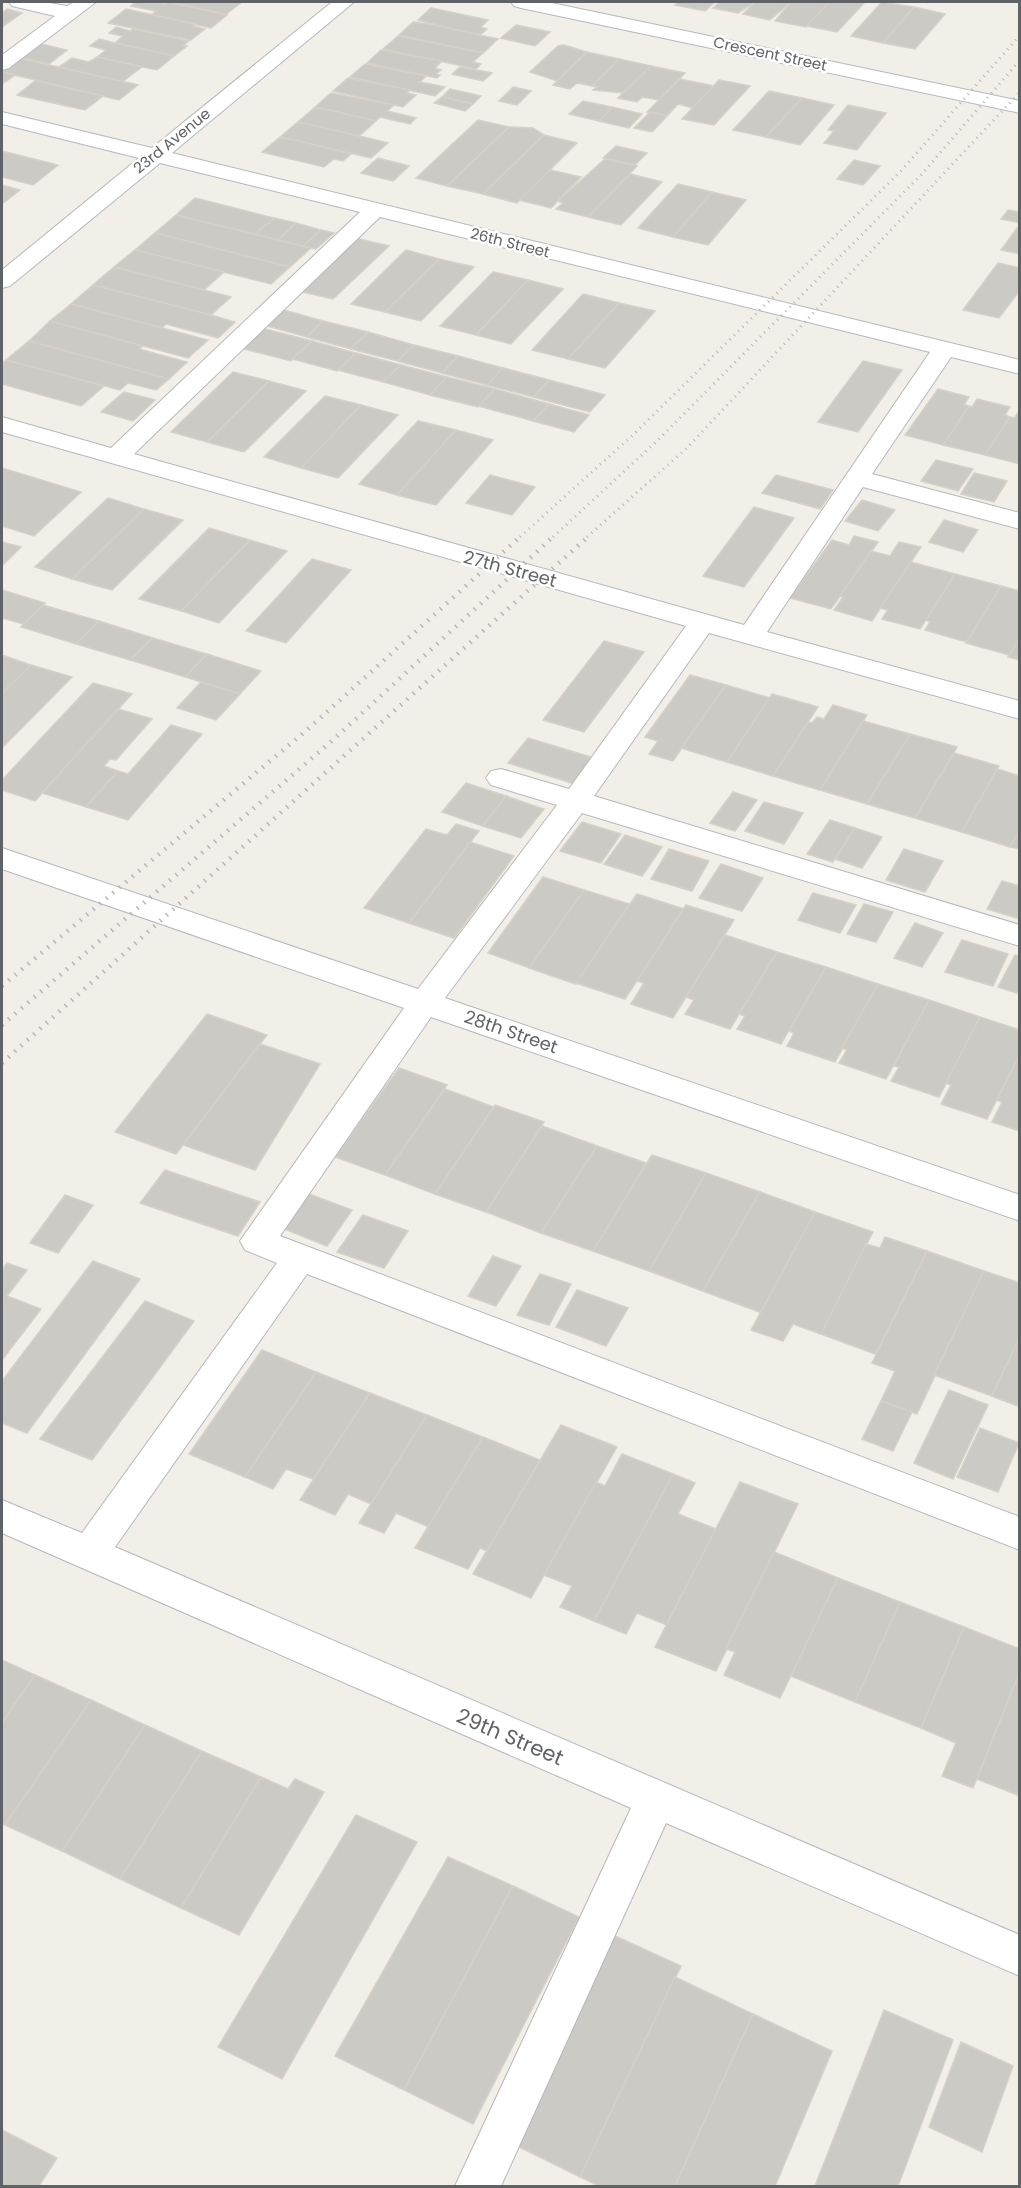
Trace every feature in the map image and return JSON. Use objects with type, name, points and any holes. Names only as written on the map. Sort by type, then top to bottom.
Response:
[{"type":"street","points":[[19,2],[78,7]]},
{"type":"street","name":"23rd Avenue","points":[[2,281],[344,2]]},
{"type":"street","name":"Crescent Street","points":[[521,2],[595,9],[1020,107]]},
{"type":"street","points":[[2,64],[78,7]]},
{"type":"street","name":"26th Street","points":[[2,118],[1020,367]]},
{"type":"street","points":[[116,457],[375,210]]},
{"type":"street","points":[[750,636],[944,349]]},
{"type":"street","name":"27th Street","points":[[2,424],[1020,710]]},
{"type":"street","points":[[858,478],[1020,521]]},
{"type":"street","points":[[703,622],[575,801],[466,944],[257,1241],[1020,1534]]},
{"type":"street","points":[[501,778],[1020,936]]},
{"type":"street","name":"28th Street","points":[[2,858],[1020,1208]]},
{"type":"street","points":[[88,1555],[300,1257]]},
{"type":"street","name":"29th Street","points":[[2,1516],[1020,1956]]},
{"type":"street","points":[[478,2187],[656,1800]]},
{"type":"building","points":[[136,2],[165,4],[169,2],[227,15],[211,28],[151,15],[156,11],[131,6]]},
{"type":"building","points":[[169,2],[242,2],[226,14]]},
{"type":"building","points":[[678,2],[715,2],[705,11],[675,5]]},
{"type":"building","points":[[715,2],[755,2],[738,13],[713,8],[719,3]]},
{"type":"building","points":[[755,2],[791,2],[770,20],[743,14]]},
{"type":"building","points":[[791,2],[829,2],[806,27],[775,21]]},
{"type":"building","points":[[829,2],[865,2],[837,32],[807,26]]},
{"type":"building","points":[[882,2],[914,7],[883,43],[851,36]]},
{"type":"building","points":[[914,7],[945,14],[915,49],[883,43]]},
{"type":"building","points":[[431,8],[488,20],[481,27],[487,29],[481,34],[474,34],[418,20]]},
{"type":"building","points":[[7,9],[22,13],[2,27],[2,13]]},
{"type":"building","points":[[126,9],[195,24],[193,26],[205,29],[191,40],[108,23]]},
{"type":"building","points":[[413,22],[498,39],[483,53],[399,35]]},
{"type":"building","points":[[516,25],[550,32],[535,46],[501,38]]},
{"type":"building","points":[[116,27],[189,41],[183,45],[187,46],[174,56],[115,43],[123,36],[109,33]]},
{"type":"building","points":[[398,36],[483,53],[473,62],[481,64],[476,69],[383,49]]},
{"type":"building","points":[[99,39],[174,56],[157,70],[97,57],[106,50],[90,46]]},
{"type":"building","points":[[37,43],[67,50],[49,64],[19,57]]},
{"type":"building","points":[[564,45],[587,52],[557,81],[530,72],[558,46]]},
{"type":"building","points":[[381,50],[442,61],[435,68],[441,70],[436,74],[440,75],[437,78],[367,63]]},
{"type":"building","points":[[587,52],[619,59],[592,86],[577,83],[570,89],[553,85]]},
{"type":"building","points":[[97,57],[142,67],[122,82],[59,67],[72,58],[89,62]]},
{"type":"building","points":[[18,58],[138,85],[119,100],[2,72]]},
{"type":"building","points":[[619,59],[651,66],[623,93],[593,90],[597,87],[592,86]]},
{"type":"building","points":[[365,64],[426,76],[420,82],[445,87],[435,96],[350,77]]},
{"type":"building","points":[[651,66],[685,73],[659,100],[642,97],[637,102],[618,98]]},
{"type":"building","points":[[460,67],[492,73],[483,81],[452,74]]},
{"type":"building","points":[[2,72],[15,75],[2,84]]},
{"type":"building","points":[[348,78],[410,90],[407,93],[416,95],[403,107],[333,91]]},
{"type":"building","points":[[680,79],[714,86],[693,108],[678,104],[667,116],[647,112]]},
{"type":"building","points":[[36,80],[103,96],[85,110],[17,95]]},
{"type":"building","points":[[719,80],[750,86],[714,125],[682,119]]},
{"type":"building","points":[[513,87],[531,91],[517,105],[499,101]]},
{"type":"building","points":[[450,89],[481,96],[473,104],[442,97]]},
{"type":"building","points":[[769,91],[802,98],[766,137],[733,130]]},
{"type":"building","points":[[331,93],[394,105],[387,111],[416,118],[410,124],[380,117],[376,121],[315,107]]},
{"type":"building","points":[[442,97],[473,104],[465,111],[434,103]]},
{"type":"building","points":[[802,98],[834,105],[800,145],[766,137]]},
{"type":"building","points":[[583,101],[612,107],[599,121],[569,114]]},
{"type":"building","points":[[848,105],[886,113],[857,150],[824,143],[834,131],[828,130]]},
{"type":"building","points":[[612,107],[642,114],[629,128],[599,121]]},
{"type":"building","points":[[314,108],[376,121],[359,136],[298,122]]},
{"type":"building","points":[[650,112],[667,116],[652,132],[634,128]]},
{"type":"building","points":[[478,120],[509,127],[447,186],[416,178]]},
{"type":"building","points":[[298,122],[388,143],[371,158],[280,137]]},
{"type":"building","points":[[509,127],[533,128],[544,135],[483,194],[447,186]]},
{"type":"building","points":[[544,135],[577,143],[517,203],[483,194]]},
{"type":"building","points":[[279,138],[351,154],[343,161],[334,159],[324,167],[262,152]]},
{"type":"building","points":[[616,146],[647,153],[635,165],[603,158]]},
{"type":"building","points":[[2,151],[58,165],[33,185],[2,177]]},
{"type":"building","points":[[378,158],[409,166],[393,181],[361,173]]},
{"type":"building","points":[[605,159],[637,166],[588,217],[556,209],[563,203],[558,201]]},
{"type":"building","points":[[854,160],[880,166],[863,185],[837,179]]},
{"type":"building","points":[[550,170],[581,177],[551,208],[519,200]]},
{"type":"building","points":[[630,174],[662,182],[621,225],[588,217]]},
{"type":"building","points":[[678,184],[712,192],[673,237],[638,228]]},
{"type":"building","points":[[2,185],[20,190],[2,204]]},
{"type":"building","points":[[712,192],[746,200],[708,245],[673,237]]},
{"type":"building","points":[[195,198],[274,218],[255,234],[176,215]]},
{"type":"building","points":[[1008,210],[1020,212],[1020,223],[1001,219]]},
{"type":"building","points":[[176,215],[311,248],[290,267],[155,233]]},
{"type":"building","points":[[274,218],[296,223],[278,240],[255,234]]},
{"type":"building","points":[[296,223],[321,230],[303,246],[278,240]]},
{"type":"building","points":[[1017,228],[1020,228],[1020,254],[1001,250]]},
{"type":"building","points":[[321,230],[334,233],[316,249],[303,246]]},
{"type":"building","points":[[155,233],[290,267],[271,284],[135,250]]},
{"type":"building","points":[[355,238],[389,246],[333,299],[299,291]]},
{"type":"building","points":[[135,250],[224,272],[204,290],[114,267]]},
{"type":"building","points":[[406,250],[439,259],[385,312],[351,304]]},
{"type":"building","points":[[439,259],[474,267],[421,321],[385,312]]},
{"type":"building","points":[[998,263],[1020,268],[1020,290],[999,318],[963,310]]},
{"type":"building","points":[[114,267],[231,297],[211,315],[93,285]]},
{"type":"building","points":[[493,272],[528,280],[476,335],[440,326]]},
{"type":"building","points":[[528,280],[563,289],[511,344],[476,335]]},
{"type":"building","points":[[93,285],[235,322],[218,338],[166,324],[162,328],[71,304]]},
{"type":"building","points":[[583,294],[619,303],[568,359],[532,350]]},
{"type":"building","points":[[619,303],[655,311],[605,368],[568,359]]},
{"type":"building","points":[[71,304],[208,340],[188,358],[50,321]]},
{"type":"building","points":[[280,309],[323,321],[307,337],[263,325]]},
{"type":"building","points":[[50,321],[143,346],[139,349],[187,362],[169,379],[29,341]]},
{"type":"building","points":[[323,321],[368,332],[351,349],[307,337]]},
{"type":"building","points":[[261,328],[312,341],[291,361],[240,348]]},
{"type":"building","points":[[368,332],[414,345],[398,361],[351,349]]},
{"type":"building","points":[[29,341],[169,379],[156,390],[128,383],[120,390],[6,360]]},
{"type":"building","points":[[312,341],[356,353],[337,371],[292,359]]},
{"type":"building","points":[[414,345],[458,356],[442,373],[398,361]]},
{"type":"building","points":[[356,353],[401,365],[383,382],[338,370]]},
{"type":"building","points":[[458,356],[503,368],[487,385],[442,373]]},
{"type":"building","points":[[6,360],[104,386],[81,406],[2,384],[2,364]]},
{"type":"building","points":[[863,361],[902,370],[858,432],[818,422]]},
{"type":"building","points":[[401,365],[447,377],[430,395],[383,382]]},
{"type":"building","points":[[503,368],[549,380],[533,397],[487,385]]},
{"type":"building","points":[[233,372],[269,381],[207,442],[171,432]]},
{"type":"building","points":[[447,377],[495,389],[478,407],[430,395]]},
{"type":"building","points":[[549,380],[605,395],[590,412],[533,397]]},
{"type":"building","points":[[269,381],[306,391],[244,452],[207,442]]},
{"type":"building","points":[[495,389],[549,404],[533,421],[479,406]]},
{"type":"building","points":[[938,389],[969,397],[964,404],[969,406],[943,445],[905,435]]},
{"type":"building","points":[[124,392],[155,400],[133,421],[101,412]]},
{"type":"building","points":[[325,396],[361,405],[301,468],[264,457]]},
{"type":"building","points":[[977,399],[1010,407],[1005,415],[1010,417],[985,455],[943,445],[969,406],[972,407]]},
{"type":"building","points":[[549,404],[589,415],[574,432],[533,421]]},
{"type":"building","points":[[361,405],[398,415],[338,478],[301,468]]},
{"type":"building","points":[[1020,410],[1020,464],[985,455],[1010,417],[1014,418]]},
{"type":"building","points":[[418,421],[456,430],[397,495],[359,484]]},
{"type":"building","points":[[456,430],[493,440],[436,505],[397,495]]},
{"type":"building","points":[[936,460],[973,469],[958,491],[921,481]]},
{"type":"building","points":[[2,468],[81,492],[34,536],[2,526]]},
{"type":"building","points":[[974,473],[1007,481],[994,502],[961,494]]},
{"type":"building","points":[[490,475],[535,487],[512,515],[466,503]]},
{"type":"building","points":[[776,475],[833,490],[820,509],[762,493]]},
{"type":"building","points":[[108,498],[144,509],[72,579],[35,567]]},
{"type":"building","points":[[862,500],[895,510],[878,531],[845,521]]},
{"type":"building","points":[[754,507],[794,518],[744,587],[703,576]]},
{"type":"building","points":[[144,509],[183,520],[112,590],[72,579]]},
{"type":"building","points":[[944,520],[978,530],[963,552],[929,542]]},
{"type":"building","points":[[209,528],[250,540],[181,611],[139,599]]},
{"type":"building","points":[[854,536],[878,542],[831,609],[790,598],[832,540],[849,545]]},
{"type":"building","points":[[250,540],[287,551],[219,623],[181,611]]},
{"type":"building","points":[[2,542],[21,547],[2,566]]},
{"type":"building","points":[[899,542],[921,547],[872,621],[834,610],[843,597],[840,596],[871,551],[890,556]]},
{"type":"building","points":[[312,559],[351,570],[286,643],[246,631]]},
{"type":"building","points":[[911,562],[955,574],[920,629],[882,619],[888,610],[880,608]]},
{"type":"building","points":[[955,574],[1001,586],[967,642],[925,630],[930,622],[926,620]]},
{"type":"building","points":[[1001,586],[1020,591],[1020,638],[1009,655],[966,643]]},
{"type":"building","points":[[2,590],[45,603],[23,624],[2,618]]},
{"type":"building","points":[[43,605],[99,621],[76,644],[21,627]]},
{"type":"building","points":[[99,621],[153,638],[130,660],[76,644]]},
{"type":"building","points":[[153,638],[207,654],[185,677],[130,660]]},
{"type":"building","points":[[1020,638],[1020,660],[1008,657]]},
{"type":"building","points":[[604,641],[644,652],[584,732],[543,720]]},
{"type":"building","points":[[207,654],[261,671],[240,694],[185,677]]},
{"type":"building","points":[[2,655],[31,665],[2,693]]},
{"type":"building","points":[[31,665],[72,677],[2,748],[2,693]]},
{"type":"building","points":[[690,675],[726,685],[673,761],[649,754],[658,741],[645,737]]},
{"type":"building","points":[[201,682],[240,694],[216,720],[177,708]]},
{"type":"building","points":[[93,683],[132,694],[35,801],[2,790],[2,780]]},
{"type":"building","points":[[726,685],[770,698],[727,762],[681,748]]},
{"type":"building","points":[[772,694],[818,707],[773,776],[727,762]]},
{"type":"building","points":[[833,705],[867,715],[820,790],[773,776],[808,722],[812,723],[817,717],[824,719]]},
{"type":"building","points":[[118,709],[152,719],[116,760],[110,759],[104,766],[118,771],[86,807],[42,793]]},
{"type":"building","points":[[863,721],[910,734],[867,804],[820,790]]},
{"type":"building","points":[[171,725],[202,734],[128,820],[86,807],[118,771],[128,774]]},
{"type":"building","points":[[910,734],[957,747],[915,818],[867,804]]},
{"type":"building","points":[[528,738],[594,758],[575,784],[508,763]]},
{"type":"building","points":[[954,753],[999,766],[962,832],[915,818]]},
{"type":"building","points":[[997,769],[1020,776],[1020,830],[1010,847],[962,832]]},
{"type":"building","points":[[466,783],[506,796],[483,826],[442,812]]},
{"type":"building","points":[[733,792],[757,800],[735,831],[710,823]]},
{"type":"building","points":[[506,796],[544,809],[521,838],[483,826]]},
{"type":"building","points":[[764,802],[803,813],[784,844],[745,831]]},
{"type":"building","points":[[830,820],[855,828],[833,862],[807,854]]},
{"type":"building","points":[[582,822],[621,834],[601,863],[560,851]]},
{"type":"building","points":[[456,824],[479,831],[409,923],[364,908],[426,829],[447,835]]},
{"type":"building","points":[[855,828],[882,837],[862,868],[835,859]]},
{"type":"building","points":[[1020,830],[1020,849],[1010,847]]},
{"type":"building","points":[[625,835],[662,847],[642,876],[604,864]]},
{"type":"building","points":[[470,842],[514,856],[454,938],[409,923]]},
{"type":"building","points":[[669,849],[709,861],[692,891],[651,879]]},
{"type":"building","points":[[904,849],[943,861],[925,892],[886,880]]},
{"type":"building","points":[[721,864],[763,878],[742,911],[699,898]]},
{"type":"building","points":[[543,877],[584,890],[530,968],[488,953]]},
{"type":"building","points":[[1002,881],[1020,886],[1020,919],[987,909]]},
{"type":"building","points":[[584,890],[629,904],[576,984],[529,968]]},
{"type":"building","points":[[813,893],[856,905],[840,933],[798,920]]},
{"type":"building","points":[[637,894],[684,909],[625,999],[576,983]]},
{"type":"building","points":[[864,904],[893,912],[876,942],[847,934]]},
{"type":"building","points":[[686,905],[734,920],[673,1018],[631,1004],[644,983],[637,981]]},
{"type":"building","points":[[915,923],[943,933],[922,967],[894,958]]},
{"type":"building","points":[[725,935],[777,952],[730,1029],[685,1014],[694,1000],[686,997]]},
{"type":"building","points":[[962,940],[1008,954],[993,986],[945,972]]},
{"type":"building","points":[[777,952],[826,967],[781,1044],[737,1029],[745,1016],[739,1014]]},
{"type":"building","points":[[1015,955],[1020,957],[1020,994],[998,987]]},
{"type":"building","points":[[826,967],[878,984],[835,1062],[787,1046],[794,1033],[789,1031]]},
{"type":"building","points":[[878,984],[929,1000],[886,1079],[839,1063],[847,1050],[842,1048]]},
{"type":"building","points":[[929,1000],[980,1017],[939,1097],[891,1081],[899,1067],[894,1066]]},
{"type":"building","points":[[207,1014],[267,1035],[176,1154],[115,1132]]},
{"type":"building","points":[[980,1017],[1020,1030],[1020,1054],[987,1119],[941,1104],[951,1085],[946,1083]]},
{"type":"building","points":[[260,1044],[320,1064],[255,1170],[183,1145]]},
{"type":"building","points":[[1020,1054],[1020,1131],[992,1122],[1002,1102],[997,1100]]},
{"type":"building","points":[[399,1068],[447,1085],[385,1175],[335,1157]]},
{"type":"building","points":[[445,1089],[494,1107],[435,1194],[385,1175]]},
{"type":"building","points":[[495,1105],[544,1122],[486,1212],[435,1194]]},
{"type":"building","points":[[542,1126],[597,1146],[541,1233],[486,1212]]},
{"type":"building","points":[[597,1146],[646,1163],[593,1251],[541,1233]]},
{"type":"building","points":[[652,1155],[706,1173],[649,1271],[593,1251]]},
{"type":"building","points":[[165,1170],[260,1202],[238,1236],[140,1203]]},
{"type":"building","points":[[706,1173],[760,1192],[703,1291],[649,1271]]},
{"type":"building","points":[[760,1192],[815,1212],[762,1313],[703,1291]]},
{"type":"building","points":[[309,1194],[352,1210],[327,1246],[284,1229]]},
{"type":"building","points":[[65,1195],[93,1205],[58,1253],[30,1243]]},
{"type":"building","points":[[815,1212],[873,1232],[821,1334],[793,1324],[783,1341],[751,1330]]},
{"type":"building","points":[[363,1215],[408,1231],[384,1268],[337,1252]]},
{"type":"building","points":[[885,1237],[927,1251],[875,1354],[821,1334],[866,1244],[880,1248]]},
{"type":"building","points":[[927,1251],[984,1271],[917,1414],[881,1401],[895,1371],[872,1363]]},
{"type":"building","points":[[493,1256],[521,1266],[496,1306],[468,1296]]},
{"type":"building","points":[[93,1261],[140,1279],[27,1433],[2,1423],[2,1381]]},
{"type":"building","points":[[7,1263],[27,1270],[7,1296],[41,1309],[2,1360],[2,1270]]},
{"type":"building","points":[[984,1271],[1020,1283],[1020,1336],[992,1396],[934,1375]]},
{"type":"building","points":[[540,1274],[571,1284],[549,1325],[517,1315]]},
{"type":"building","points":[[577,1290],[628,1308],[606,1346],[556,1327]]},
{"type":"building","points":[[145,1301],[194,1321],[92,1460],[40,1439]]},
{"type":"building","points":[[1020,1336],[1020,1407],[992,1396]]},
{"type":"building","points":[[262,1350],[316,1372],[245,1477],[189,1454]]},
{"type":"building","points":[[316,1372],[370,1393],[313,1479],[286,1469],[273,1489],[245,1477]]},
{"type":"building","points":[[949,1390],[988,1405],[953,1479],[914,1463]]},
{"type":"building","points":[[370,1393],[427,1415],[371,1504],[348,1494],[335,1515],[300,1500]]},
{"type":"building","points":[[881,1401],[912,1412],[893,1451],[862,1439]]},
{"type":"building","points":[[427,1415],[483,1437],[429,1527],[396,1513],[384,1533],[359,1523]]},
{"type":"building","points":[[561,1425],[617,1447],[531,1598],[473,1574]]},
{"type":"building","points":[[980,1428],[1019,1443],[998,1492],[957,1477]]},
{"type":"building","points":[[483,1437],[540,1460],[487,1551],[480,1548],[468,1569],[415,1548]]},
{"type":"building","points":[[622,1454],[673,1474],[594,1621],[560,1607],[572,1586],[544,1575],[596,1482],[605,1486]]},
{"type":"building","points":[[673,1474],[695,1483],[678,1514],[716,1529],[667,1625],[637,1613],[626,1634],[594,1621]]},
{"type":"building","points":[[740,1482],[798,1504],[716,1671],[655,1647]]},
{"type":"building","points":[[774,1552],[838,1578],[780,1698],[724,1675],[735,1652],[726,1649]]},
{"type":"building","points":[[838,1578],[900,1602],[855,1702],[791,1676]]},
{"type":"building","points":[[900,1602],[964,1627],[921,1728],[855,1702]]},
{"type":"building","points":[[964,1627],[1020,1649],[1020,1671],[973,1788],[942,1776],[956,1743],[921,1728]]},
{"type":"building","points":[[2,1660],[35,1675],[2,1723]]},
{"type":"building","points":[[1020,1671],[1020,1796],[977,1779]]},
{"type":"building","points":[[35,1675],[91,1700],[5,1825],[2,1823],[2,1723]]},
{"type":"building","points":[[91,1700],[145,1725],[62,1851],[5,1825]]},
{"type":"building","points":[[145,1725],[202,1751],[120,1879],[62,1851]]},
{"type":"building","points":[[202,1751],[261,1777],[181,1908],[120,1879]]},
{"type":"building","points":[[261,1777],[288,1789],[295,1779],[324,1792],[239,1935],[181,1908]]},
{"type":"building","points":[[356,1815],[417,1842],[282,2079],[218,2047]]},
{"type":"building","points":[[448,1857],[513,1886],[404,2090],[335,2056]]},
{"type":"building","points":[[513,1886],[579,1917],[473,2124],[404,2090]]},
{"type":"building","points":[[613,1935],[681,1966],[580,2177],[509,2142]]},
{"type":"building","points":[[675,1977],[753,2014],[675,2186],[599,2186],[580,2177]]},
{"type":"building","points":[[884,2010],[953,2040],[898,2186],[815,2186]]},
{"type":"building","points":[[753,2014],[832,2051],[775,2186],[675,2186]]},
{"type":"building","points":[[961,2042],[1013,2066],[982,2152],[929,2127]]},
{"type":"building","points":[[2,2130],[57,2158],[39,2186],[2,2186]]},
{"type":"railway","points":[[520,537],[634,434],[902,170],[1020,35]]},
{"type":"railway","points":[[553,537],[657,441],[922,174],[1020,60]]},
{"type":"railway","points":[[587,537],[687,448],[1020,92]]},
{"type":"railway","points":[[2,986],[307,730],[521,536]]},
{"type":"railway","points":[[2,1025],[333,740],[554,536]]},
{"type":"railway","points":[[2,1063],[589,536]]}]
